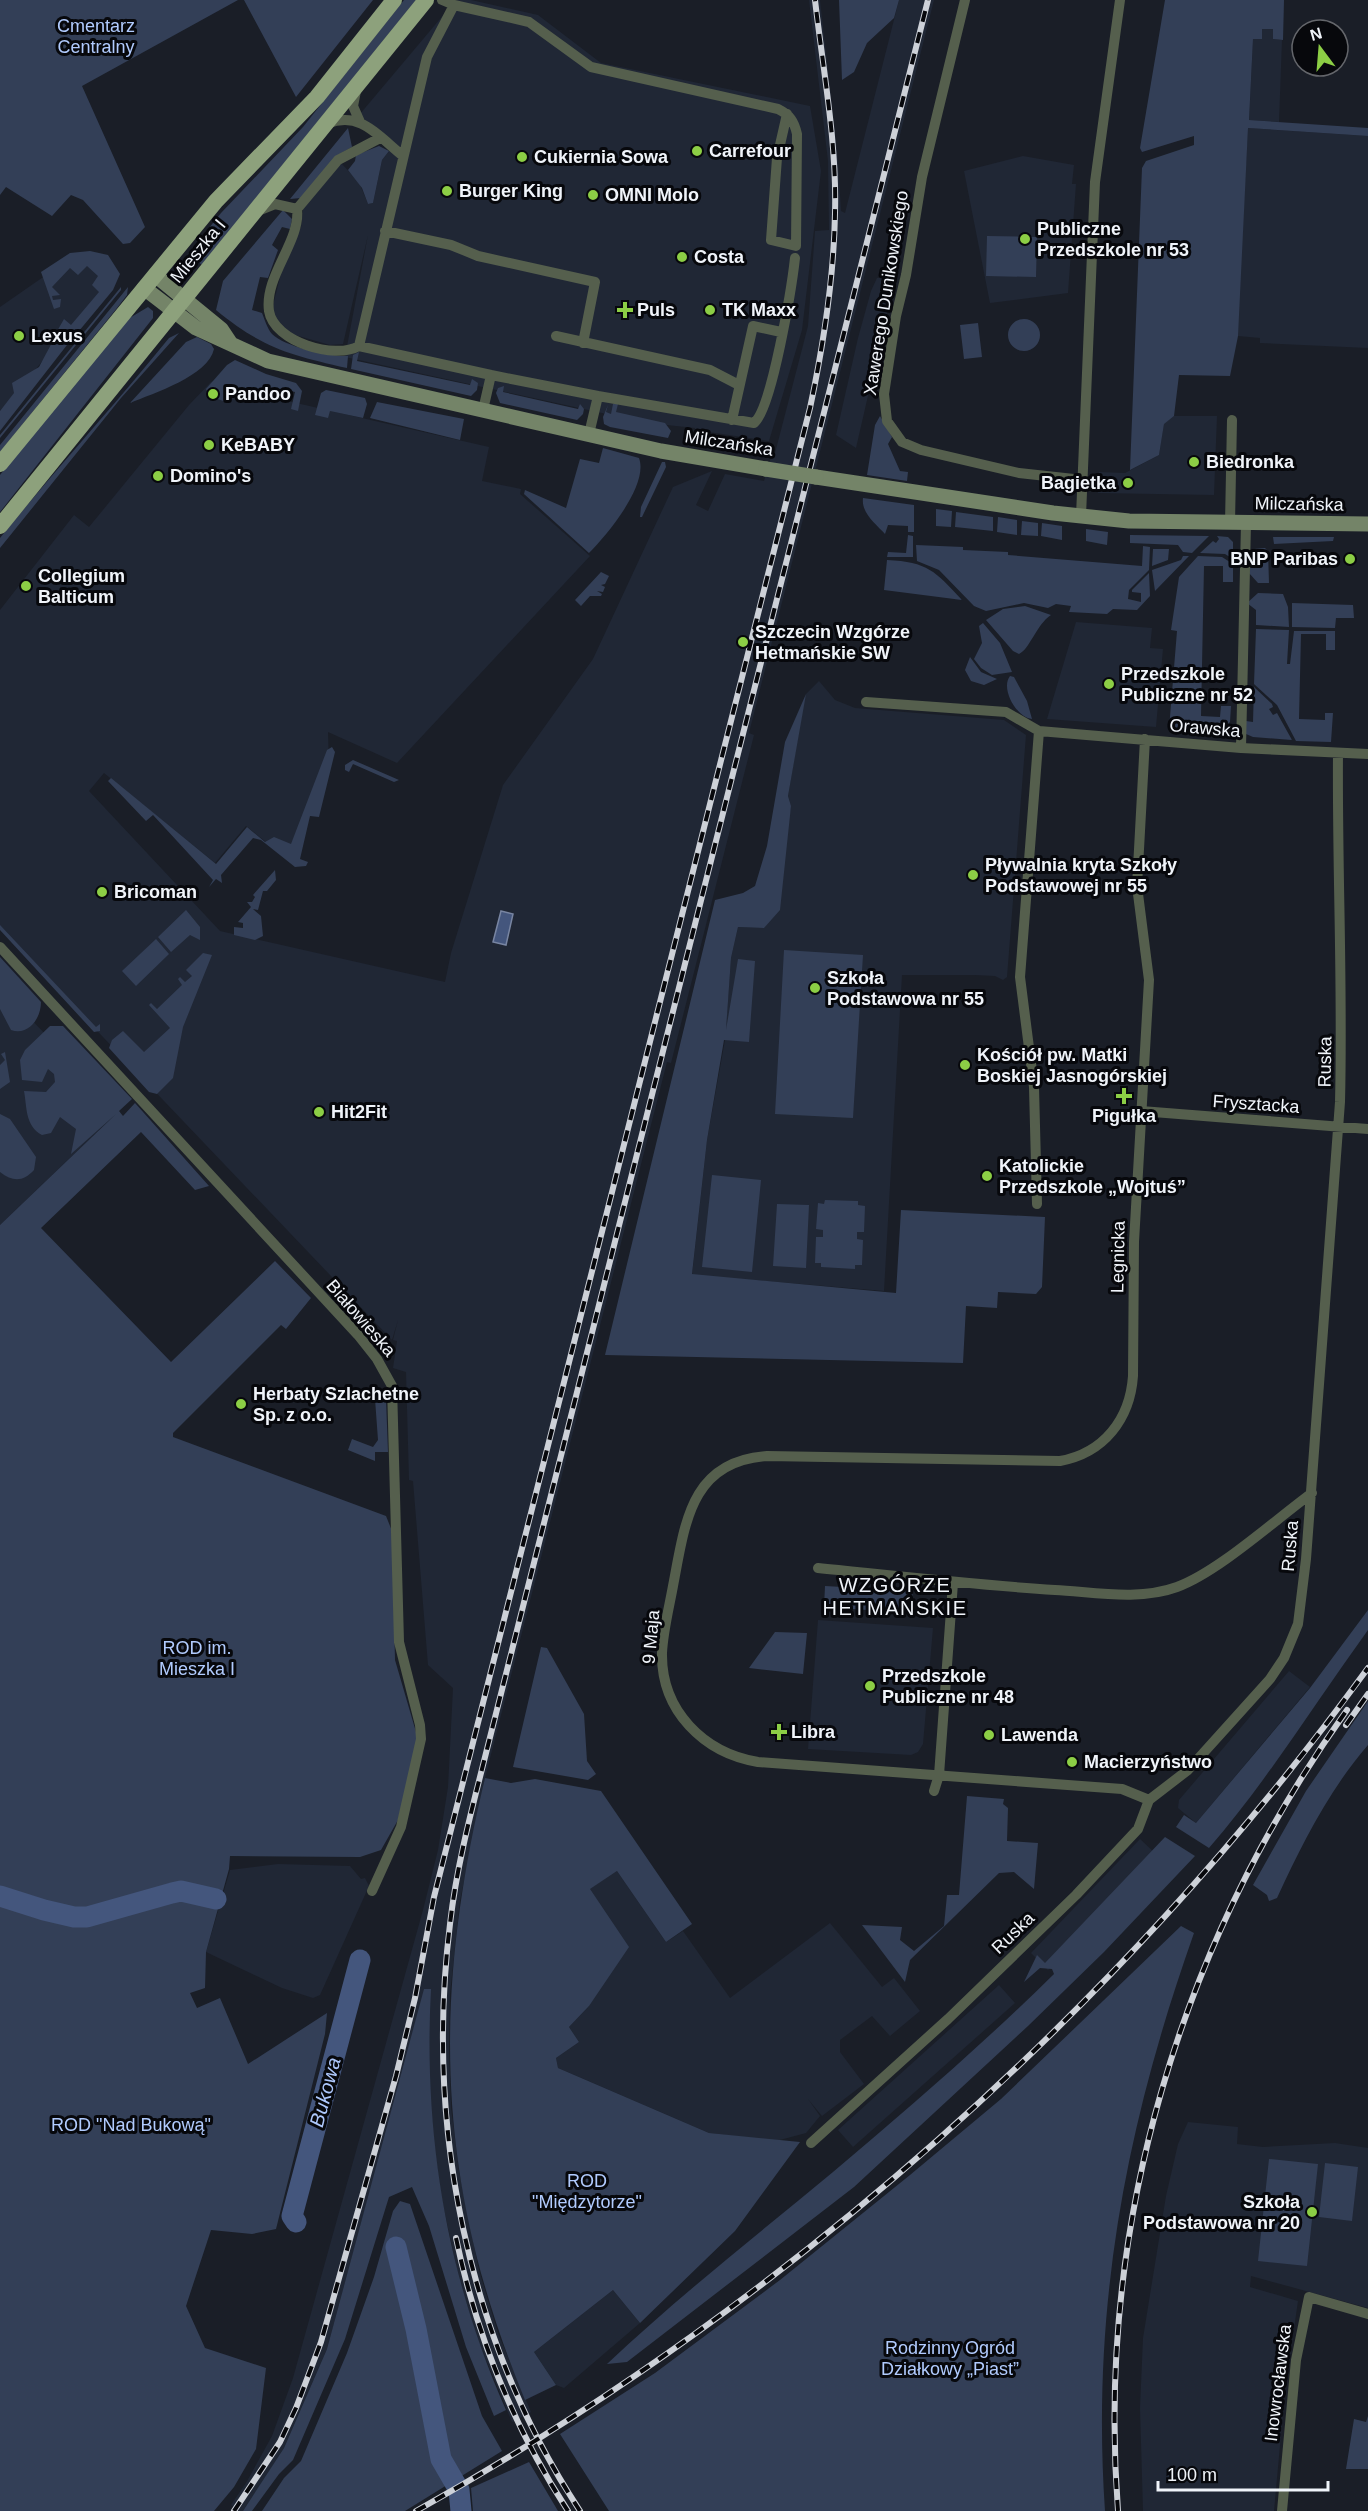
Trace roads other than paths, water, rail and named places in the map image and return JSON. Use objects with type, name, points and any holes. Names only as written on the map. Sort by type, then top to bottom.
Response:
[{"type":"main road","name":"Mieszka I","points":[[0,464],[216,201],[329,82],[394,0]]},
{"type":"main road","name":"Mieszka I","points":[[0,526],[426,0]]},
{"type":"street","points":[[442,0],[454,5],[530,22],[591,67],[778,109],[787,114],[795,123],[797,134],[796,246],[771,240],[777,158],[787,114]]},
{"type":"street","name":"Xawerego Dunikowskiego","points":[[965,0],[922,177],[906,275],[896,316],[884,405],[891,429],[902,442],[911,446],[1019,473],[1083,480]]},
{"type":"street","points":[[1081,516],[1095,182],[1120,0]]},
{"type":"street","points":[[359,346],[427,57],[454,5]]},
{"type":"street","points":[[360,83],[353,106],[360,122]]},
{"type":"street","points":[[327,124],[343,118],[360,122],[403,156]]},
{"type":"street","points":[[381,138],[372,145],[338,160],[297,209],[296,227],[281,258],[269,300],[271,318],[276,329],[295,341],[333,351],[344,351],[359,346],[598,396],[754,423],[761,415],[770,391],[781,332],[792,292],[795,258]]},
{"type":"street","points":[[255,213],[275,204],[297,209]]},
{"type":"street","points":[[385,231],[451,245],[478,256],[596,282],[583,343]]},
{"type":"street","name":"Milczańska","points":[[155,275],[179,305]]},
{"type":"street","name":"Milczańska","points":[[144,288],[221,329],[231,344],[252,356],[677,454],[816,477],[1129,521],[1368,524]]},
{"type":"street","points":[[732,420],[753,326],[781,332]]},
{"type":"street","points":[[556,336],[710,370],[740,385]]},
{"type":"street","points":[[483,410],[491,375]]},
{"type":"street","points":[[589,434],[598,396]]},
{"type":"street","name":"Milczańska","points":[[1230,523],[1232,420]]},
{"type":"street","points":[[1241,748],[1246,523]]},
{"type":"street","name":"Orawska","points":[[866,702],[1006,712],[1039,731],[1241,748],[1368,754]]},
{"type":"street","points":[[1037,1204],[1034,1087],[1020,989],[1021,940],[1039,731]]},
{"type":"street","name":"Legnicka","points":[[1069,1459],[1093,1449],[1110,1434],[1124,1415],[1131,1393],[1134,1242],[1149,980],[1137,886],[1145,739]]},
{"type":"street","name":"Ruska","points":[[811,2143],[948,2019],[1076,1895],[1138,1828],[1149,1800],[1188,1770],[1270,1679],[1284,1658],[1300,1614],[1312,1493],[1339,1127],[1342,1024],[1336,807],[1338,753]]},
{"type":"street","name":"Białowieska","points":[[0,948],[348,1324],[377,1359],[392,1386],[399,1642],[420,1725],[421,1739],[401,1827],[372,1892]]},
{"type":"street","name":"Frysztacka","points":[[1141,1111],[1368,1129]]},
{"type":"street","name":"9 Maja","points":[[1069,1459],[1014,1461],[759,1456],[736,1462],[715,1474],[698,1493],[690,1508],[662,1652],[663,1672],[669,1695],[689,1727],[715,1748],[750,1761],[1122,1789],[1149,1800]]},
{"type":"street","points":[[818,1568],[953,1584],[1122,1594],[1172,1588],[1207,1571],[1312,1493]]},
{"type":"street","points":[[934,1791],[939,1775],[953,1584]]},
{"type":"street","name":"Inowrocławska","points":[[1282,2511],[1296,2360],[1309,2297],[1368,2314]]},
{"type":"waterway","name":"Bukowa","points":[[0,1896],[74,1917],[87,1917],[181,1891],[216,1899]]},
{"type":"waterway","name":"Bukowa","points":[[296,2222],[292,2216],[360,1960]]},
{"type":"waterway","name":"Bukowa","points":[[396,2247],[416,2329],[441,2459],[459,2490],[461,2511]]},
{"type":"railway","points":[[234,2511],[280,2442],[296,2408],[321,2342],[396,2076],[415,1998],[434,1897],[810,408],[827,311],[835,213],[832,133],[815,0]]},
{"type":"railway","points":[[580,2511],[541,2445],[508,2375],[483,2303],[463,2229],[450,2154],[444,2077],[444,2000],[450,1924],[463,1846],[477,1788],[928,0]]},
{"type":"railway","points":[[416,2511],[552,2430],[685,2341],[814,2244],[937,2140],[1055,2031],[1166,1915],[1271,1794],[1368,1668]]},
{"type":"railway","points":[[1346,1725],[1368,1694]]},
{"type":"railway","points":[[1118,2511],[1115,2404],[1121,2298],[1137,2193],[1162,2091],[1195,1990],[1238,1893],[1288,1800],[1347,1710]]},
{"type":"railway","points":[[456,2238],[474,2309],[499,2379],[531,2447],[568,2511]]},
{"type":"place","name":"Carrefour","points":[[697,151]]},
{"type":"place","name":"Cukiernia Sowa","points":[[522,157]]},
{"type":"place","name":"Burger King","points":[[447,191]]},
{"type":"place","name":"OMNI Molo","points":[[593,195]]},
{"type":"place","name":"Publiczne Przedszkole nr 53","points":[[1025,239]]},
{"type":"place","name":"Costa","points":[[682,257]]},
{"type":"place","name":"Puls","points":[[625,310]]},
{"type":"place","name":"TK Maxx","points":[[710,310]]},
{"type":"place","name":"Lexus","points":[[19,336]]},
{"type":"place","name":"Pandoo","points":[[213,394]]},
{"type":"place","name":"KeBABY","points":[[209,445]]},
{"type":"place","name":"Biedronka","points":[[1194,462]]},
{"type":"place","name":"Domino's","points":[[158,476]]},
{"type":"place","name":"Bagietka","points":[[1128,483]]},
{"type":"place","name":"BNP Paribas","points":[[1350,559]]},
{"type":"place","name":"Collegium Balticum","points":[[26,586]]},
{"type":"place","name":"Szczecin Wzgórze Hetmańskie SW","points":[[743,642]]},
{"type":"place","name":"Przedszkole Publiczne nr 52","points":[[1109,684]]},
{"type":"place","name":"Pływalnia kryta Szkoły Podstawowej nr 55","points":[[973,875]]},
{"type":"place","name":"Bricoman","points":[[102,892]]},
{"type":"place","name":"Szkoła Podstawowa nr 55","points":[[815,988]]},
{"type":"place","name":"Kościół pw. Matki Boskiej Jasnogórskiej","points":[[965,1065]]},
{"type":"place","name":"Pigułka","points":[[1124,1096]]},
{"type":"place","name":"Hit2Fit","points":[[319,1112]]},
{"type":"place","name":"Katolickie Przedszkole „Wojtuś”","points":[[987,1176]]},
{"type":"place","name":"Herbaty Szlachetne Sp. z o.o.","points":[[241,1404]]},
{"type":"place","name":"Przedszkole Publiczne nr 48","points":[[870,1686]]},
{"type":"place","name":"Libra","points":[[779,1732]]},
{"type":"place","name":"Lawenda","points":[[989,1735]]},
{"type":"place","name":"Macierzyństwo","points":[[1072,1762]]},
{"type":"place","name":"Szkoła Podstawowa nr 20","points":[[1312,2212]]},
{"type":"district","name":"WZGÓRZE HETMAŃSKIE","points":[[895,1596]]},
{"type":"park label","name":"Cmentarz Centralny","points":[[96,36]]},
{"type":"park label","name":"ROD im. Mieszka I","points":[[197,1658]]},
{"type":"park label","name":"ROD \"Nad Bukową\"","points":[[131,2125]]},
{"type":"park label","name":"ROD \"Międzytorze\"","points":[[587,2191]]},
{"type":"park label","name":"Rodzinny Ogród Działkowy „Piast”","points":[[950,2358]]}]
